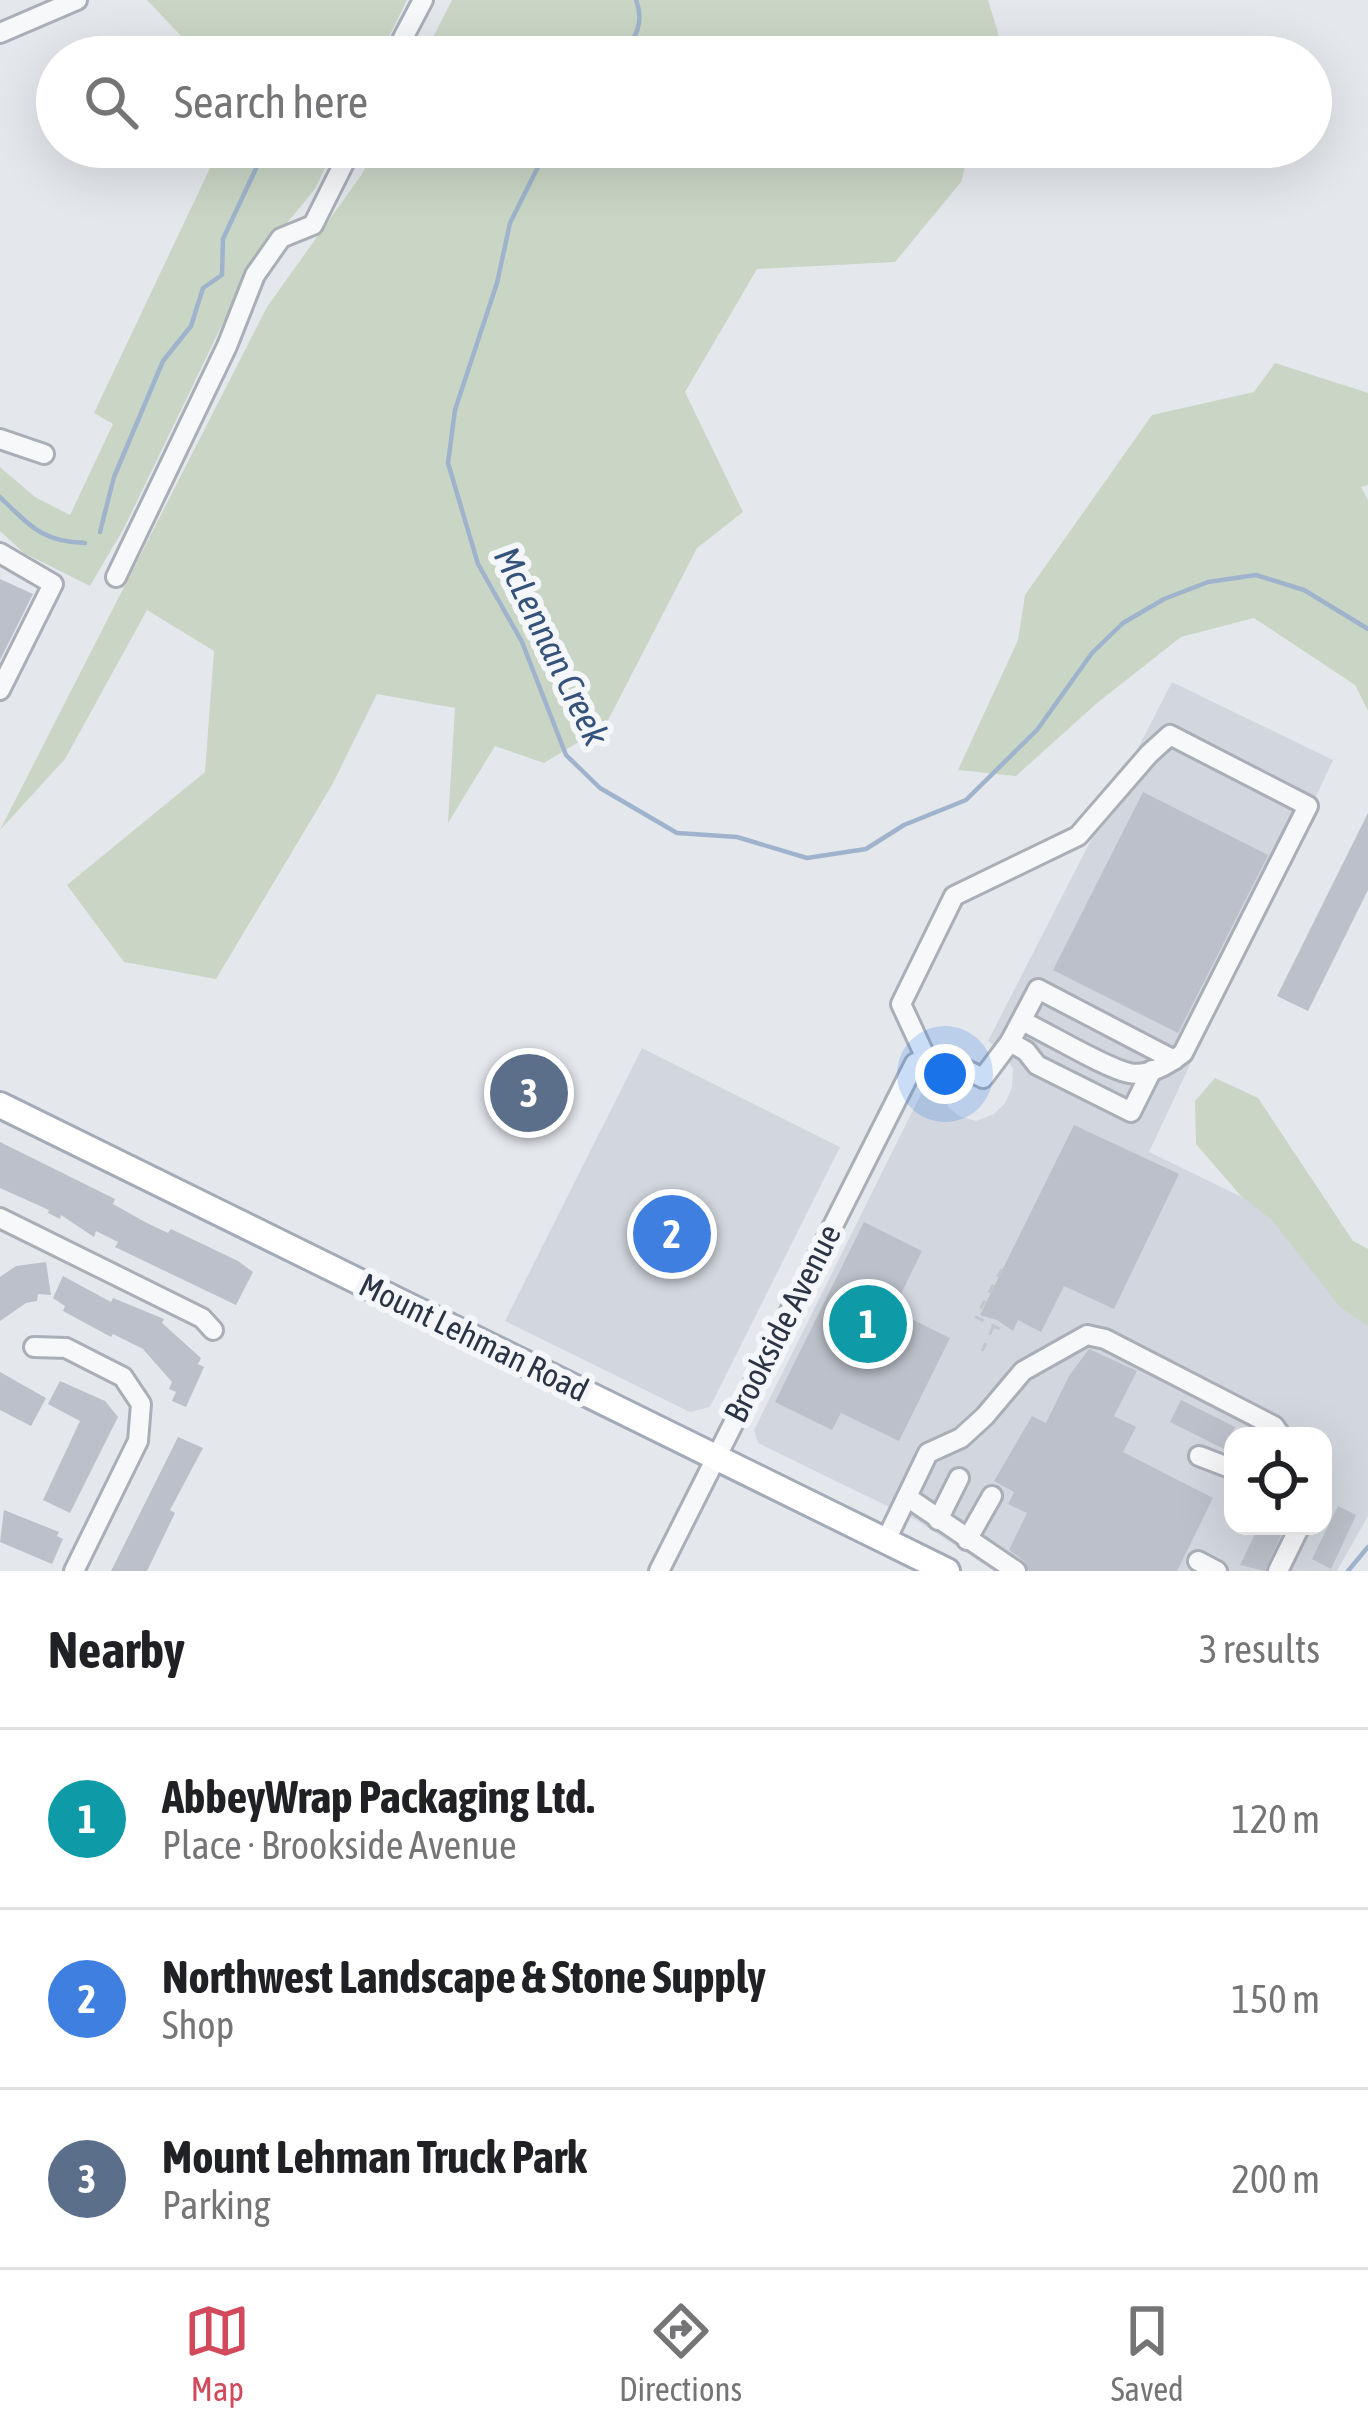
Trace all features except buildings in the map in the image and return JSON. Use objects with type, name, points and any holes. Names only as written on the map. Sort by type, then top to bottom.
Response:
[{"type":"main road","name":"Mount Lehman Road","points":[[0,1105],[947,1571]]},
{"type":"street","points":[[0,34],[77,0]]},
{"type":"street","points":[[404,36],[423,0]]},
{"type":"street","points":[[116,577],[227,346],[255,275],[280,238],[313,225],[342,168]]},
{"type":"street","points":[[0,439],[44,454]]},
{"type":"street","points":[[0,553],[52,584],[0,690]]},
{"type":"street","points":[[1022,1021],[1132,1074],[1152,1070],[1174,1060],[1183,1053],[1308,806],[1170,735],[1078,836],[954,896],[901,1004],[926,1058],[983,1078],[1010,1042],[1038,989],[1174,1060]]},
{"type":"street","points":[[1010,1042],[1026,1051],[1036,1065],[1132,1112],[1152,1070]]},
{"type":"street","name":"Brookside Avenue","points":[[658,1571],[907,1076],[926,1058]]},
{"type":"street","points":[[0,1218],[202,1318],[213,1330]]},
{"type":"street","points":[[887,1538],[928,1453],[961,1438],[1023,1371],[1087,1335],[1105,1339],[1275,1427]]},
{"type":"street","points":[[34,1347],[66,1348],[123,1377],[141,1404],[138,1441],[74,1571]]},
{"type":"street","points":[[1199,1456],[1224,1466]]},
{"type":"street","points":[[938,1520],[959,1478]]},
{"type":"street","points":[[967,1540],[992,1496]]},
{"type":"street","points":[[907,1497],[1016,1571]]},
{"type":"street","points":[[1278,1571],[1296,1535]]},
{"type":"street","points":[[1198,1561],[1217,1571]]},
{"type":"path","points":[[1003,1269],[976,1317],[1008,1333]]},
{"type":"path","points":[[982,1351],[995,1323]]},
{"type":"shaded area","points":[[1172,682],[1333,760],[1149,1152],[1291,1221],[1368,1312],[1368,1516],[1337,1571],[994,1571],[918,1521],[758,1443],[754,1430],[921,1094],[933,1089],[944,1093],[948,1107],[976,1121],[994,1114],[1012,1088],[1013,1069],[1004,1053],[988,1041]]},
{"type":"shaded area","points":[[642,1048],[840,1147],[710,1407],[690,1412],[505,1321]]},
{"type":"green space","points":[[147,0],[407,0],[389,36],[181,36]]},
{"type":"green space","points":[[452,0],[988,0],[999,36],[434,36]]},
{"type":"green space","points":[[210,168],[325,168],[315,189],[249,269],[124,528],[90,586],[24,553],[0,531],[0,467],[35,497],[70,515],[113,424],[94,413]]},
{"type":"green space","points":[[365,168],[965,168],[961,182],[895,262],[757,269],[685,392],[743,512],[697,548],[605,726],[544,763],[495,746],[448,823],[455,708],[377,694],[332,785],[216,979],[124,962],[67,885],[205,772],[214,651],[147,610],[65,759],[0,830],[267,307]]},
{"type":"green space","points":[[1275,363],[1368,393],[1368,485],[1361,487],[1368,500],[1368,711],[1355,685],[1254,618],[1181,637],[1097,703],[1016,776],[958,770],[1018,640],[1025,595],[1152,415],[1254,392]]},
{"type":"green space","points":[[1215,1078],[1258,1098],[1353,1241],[1368,1249],[1368,1326],[1339,1306],[1272,1220],[1241,1196],[1196,1144],[1195,1101]]},
{"type":"waterway","name":"McLennan Creek","points":[[635,36],[636,0]]},
{"type":"waterway","points":[[100,532],[114,477],[163,361],[191,326],[203,288],[222,275],[223,239],[256,168]]},
{"type":"waterway","name":"McLennan Creek","points":[[538,168],[510,223],[497,283],[455,410],[448,463],[478,564],[522,642],[566,755],[600,788],[677,833],[737,837],[807,858],[866,849],[904,825],[966,800],[1037,730],[1092,653],[1123,623],[1164,599],[1208,582],[1256,575],[1304,590],[1368,629]]},
{"type":"waterway","points":[[0,497],[47,536],[85,543]]},
{"type":"waterway","name":"McLennan Creek","points":[[1348,1571],[1368,1547]]},
{"type":"place","name":"Mount Lehman Truck Park","points":[[529,1093]]},
{"type":"place","name":"Northwest Landscape & Stone Supply","points":[[672,1234]]},
{"type":"place","name":"AbbeyWrap Packaging Ltd.","points":[[868,1324]]}]
